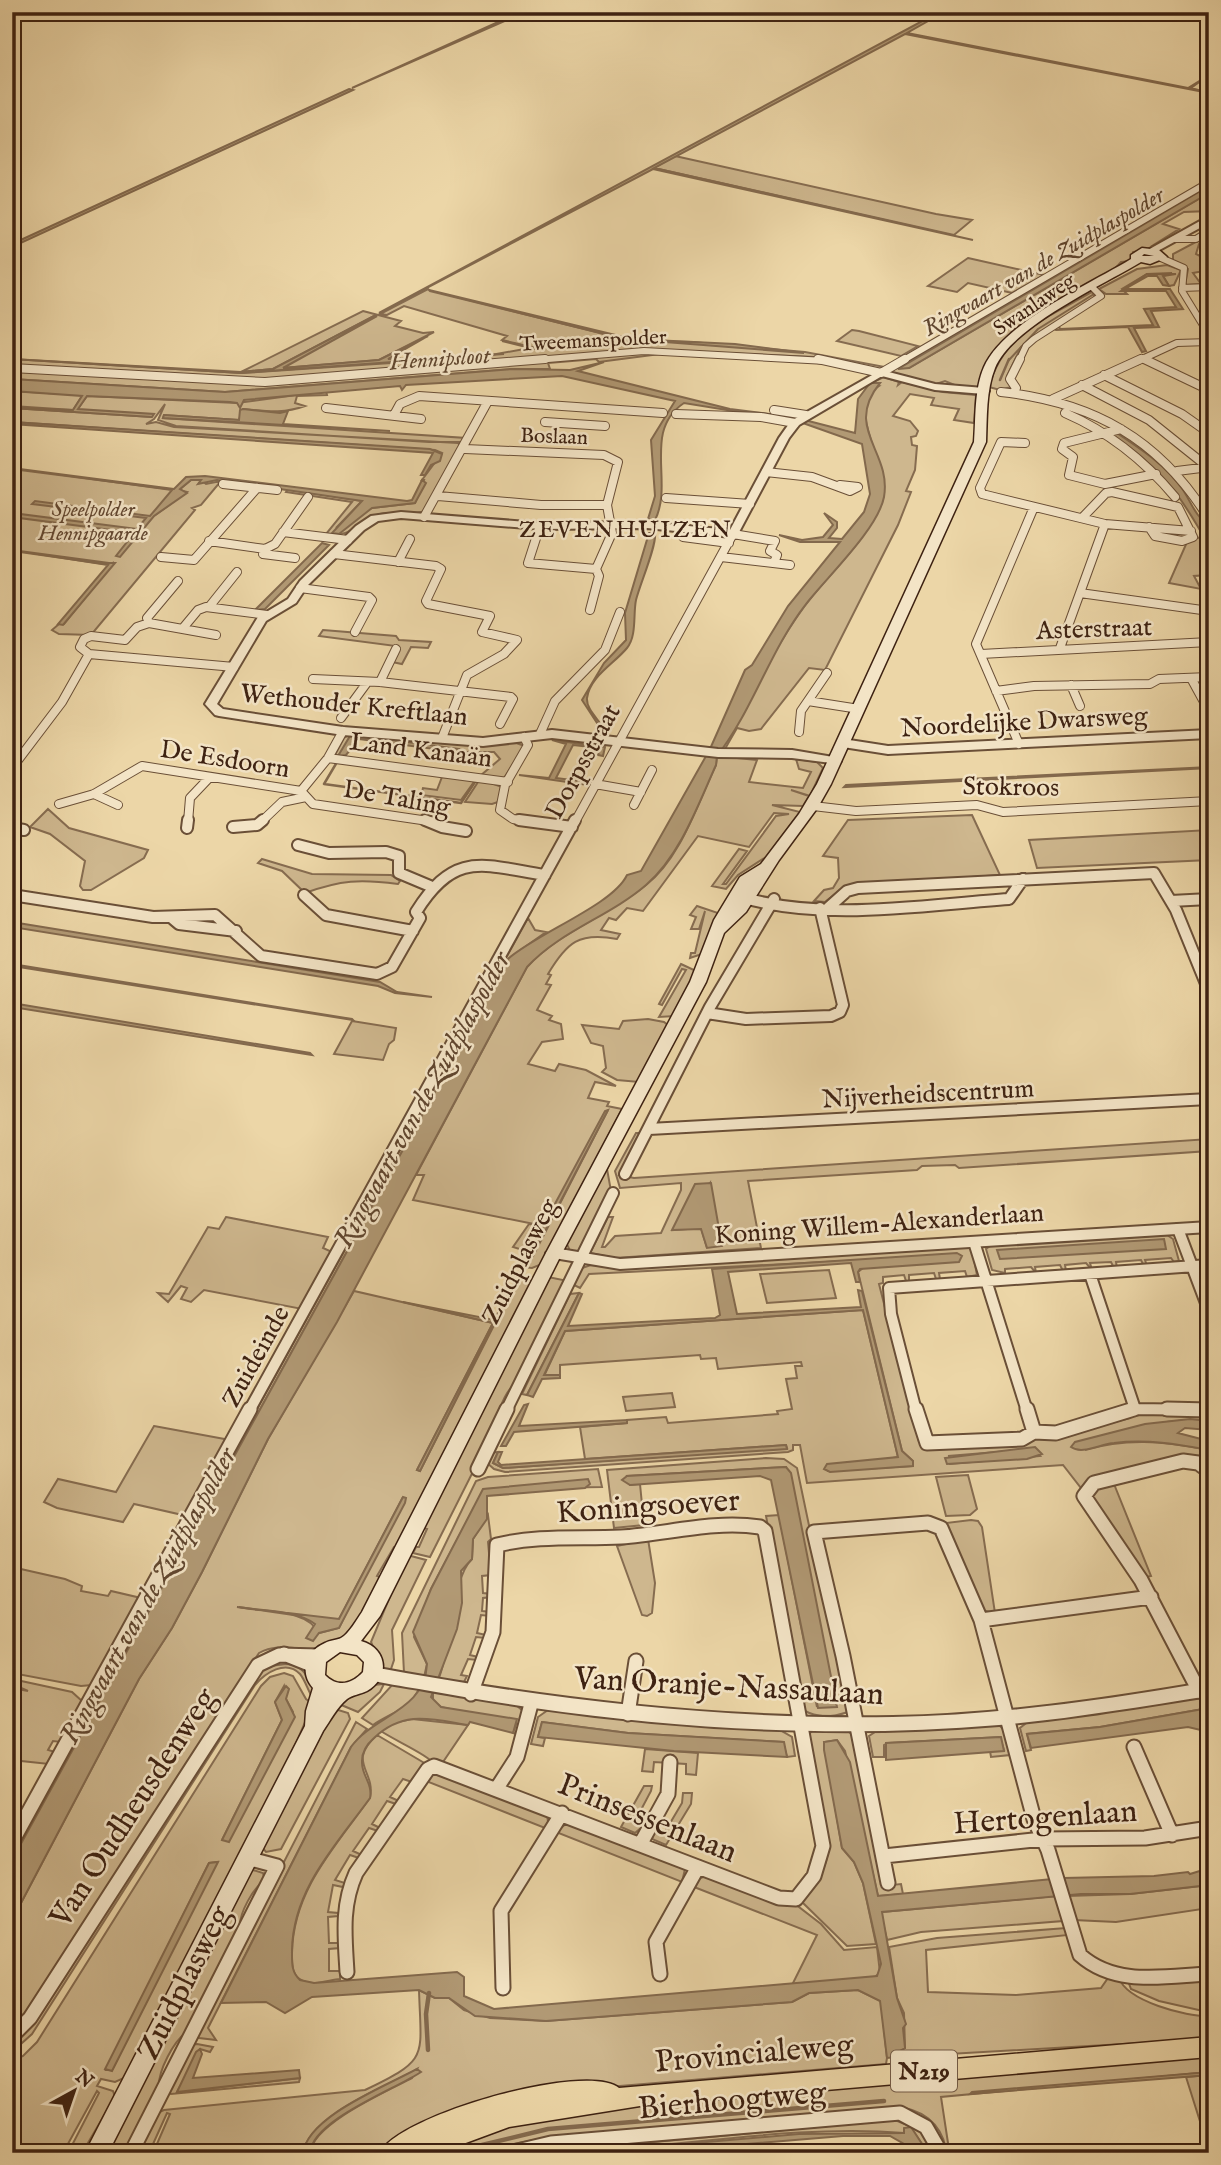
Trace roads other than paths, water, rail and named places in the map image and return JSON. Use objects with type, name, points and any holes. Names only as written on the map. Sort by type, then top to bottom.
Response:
[{"type":"main road","name":"Swanlaweg","points":[[961,485],[980,442],[984,391],[991,364],[1007,342],[1123,270],[1158,253]]},
{"type":"main road","name":"Zuidplasweg","points":[[355,1647],[554,1253],[698,982],[718,932],[732,920],[751,875],[767,867],[813,806],[961,485]]},
{"type":"main road","points":[[355,1647],[374,1660],[373,1674],[361,1686],[333,1689],[316,1678],[317,1661],[332,1648],[355,1647]]},
{"type":"main road","name":"Zuidplasweg","points":[[96,2149],[333,1689]]},
{"type":"main road","name":"Provincialeweg","points":[[426,2153],[454,2136],[508,2116],[640,2095],[1209,2047]]},
{"type":"main road","name":"Provincialeweg","points":[[393,2153],[448,2122],[506,2104],[555,2094],[640,2095]]},
{"type":"street","points":[[676,414],[801,419],[1209,182]]},
{"type":"street","points":[[1209,219],[1175,239],[1158,253],[1185,270],[1180,284],[1209,335]]},
{"type":"street","points":[[1175,239],[1196,239],[1209,231]]},
{"type":"street","points":[[1182,288],[1209,287]]},
{"type":"street","name":"Swanlaweg","points":[[1014,393],[1016,388],[1010,379],[1026,346],[1043,331],[1101,296],[1093,288]]},
{"type":"street","points":[[1197,315],[1209,314]]},
{"type":"street","points":[[1053,399],[1177,343],[1209,342]]},
{"type":"street","name":"Tweemanspolder","points":[[12,368],[265,382],[644,351],[818,359],[881,373]]},
{"type":"street","points":[[1142,358],[1209,390]]},
{"type":"street","points":[[881,373],[935,387],[984,391]]},
{"type":"street","points":[[1104,375],[1182,414],[1209,433]]},
{"type":"street","points":[[1082,385],[1153,421],[1180,440],[1208,467]]},
{"type":"street","points":[[1001,392],[1053,399],[1091,412],[1121,429],[1177,471],[1198,498],[1209,519]]},
{"type":"street","points":[[394,415],[400,404],[415,397],[663,413]]},
{"type":"street","points":[[424,517],[465,449],[488,401]]},
{"type":"street","points":[[326,408],[421,419]]},
{"type":"street","points":[[582,424],[589,408]]},
{"type":"street","points":[[774,410],[801,419]]},
{"type":"street","points":[[1065,413],[1104,434],[1156,474],[1175,497]]},
{"type":"street","name":"Dorpsstraat","points":[[477,1001],[766,472],[801,419]]},
{"type":"street","points":[[545,422],[605,426]]},
{"type":"street","points":[[1121,429],[1064,443],[1062,449],[1073,457],[1068,472],[1071,477],[1105,484],[1156,474]]},
{"type":"street","points":[[1026,443],[1000,442],[980,488],[982,494],[1105,524],[1118,522],[1173,532],[1191,531],[1178,507],[1112,492],[1106,493],[1082,518]]},
{"type":"street","name":"Boslaan","points":[[465,449],[610,457],[618,462],[607,505],[612,529]]},
{"type":"street","points":[[1177,471],[1208,467]]},
{"type":"street","points":[[766,472],[800,475],[840,485]]},
{"type":"street","points":[[223,484],[277,491]]},
{"type":"street","points":[[961,485],[980,488]]},
{"type":"street","points":[[162,556],[194,560],[257,488]]},
{"type":"street","points":[[438,496],[541,505],[607,505]]},
{"type":"street","points":[[209,541],[265,548],[275,544],[308,497]]},
{"type":"street","points":[[666,498],[750,504]]},
{"type":"street","points":[[1018,744],[976,644],[1034,507]]},
{"type":"street","points":[[216,635],[149,623],[137,627],[125,640],[91,636],[84,639],[80,647],[89,654],[234,667],[257,625],[267,615],[289,603],[334,554],[366,523],[375,518],[401,515],[612,529],[647,525],[731,539]]},
{"type":"street","points":[[1059,648],[1105,524]]},
{"type":"street","points":[[540,526],[528,563],[596,569]]},
{"type":"street","points":[[590,610],[599,576],[596,569],[612,529]]},
{"type":"street","points":[[283,531],[348,541]]},
{"type":"street","points":[[683,537],[775,541],[771,551],[777,555],[775,563]]},
{"type":"street","points":[[398,562],[410,539]]},
{"type":"street","points":[[265,548],[263,554],[295,558]]},
{"type":"street","points":[[334,554],[436,566],[441,569],[427,597],[428,604],[490,615],[482,632],[516,640],[504,654],[467,676],[442,738]]},
{"type":"street","points":[[721,557],[790,565]]},
{"type":"street","points":[[209,607],[237,572]]},
{"type":"street","points":[[149,623],[147,618],[178,581]]},
{"type":"street","points":[[300,588],[369,597],[372,600],[355,632]]},
{"type":"street","points":[[1080,593],[1209,611]]},
{"type":"street","points":[[183,628],[198,610],[209,607],[267,615]]},
{"type":"street","points":[[540,734],[560,694],[604,651],[614,633],[620,612]]},
{"type":"street","name":"Asterstraat","points":[[981,654],[1059,648],[1183,646],[1209,642]]},
{"type":"street","points":[[380,682],[396,649]]},
{"type":"street","points":[[12,768],[62,702],[89,654]]},
{"type":"street","name":"Wethouder Kreftlaan","points":[[234,667],[211,701],[211,707],[219,712],[483,742],[540,734],[619,742]]},
{"type":"street","points":[[799,732],[802,711],[827,673]]},
{"type":"street","points":[[996,691],[1071,685],[1150,684],[1159,679],[1209,677]]},
{"type":"street","points":[[1191,678],[1203,700]]},
{"type":"street","points":[[313,679],[366,684],[380,682],[511,697],[513,699],[500,724]]},
{"type":"street","points":[[233,827],[257,825],[282,802],[304,794],[328,758],[347,708],[355,704],[366,684]]},
{"type":"street","points":[[1071,685],[1080,706]]},
{"type":"street","points":[[807,701],[859,709]]},
{"type":"street","name":"Noordelijke Dwarsweg","points":[[843,743],[884,750],[1209,734]]},
{"type":"street","points":[[524,737],[528,745],[499,804],[503,814],[521,820],[572,827]]},
{"type":"street","points":[[619,742],[713,753],[792,754],[835,761]]},
{"type":"street","name":"Land Kanaän","points":[[328,758],[508,782]]},
{"type":"street","name":"De Esdoorn","points":[[94,794],[142,766],[304,794],[310,802],[321,805]]},
{"type":"street","points":[[634,805],[652,770]]},
{"type":"street","points":[[187,828],[190,798],[209,778]]},
{"type":"street","points":[[595,784],[641,792]]},
{"type":"street","points":[[59,804],[94,794],[118,805]]},
{"type":"street","name":"Stokroos","points":[[813,806],[856,811],[977,805],[1011,812],[1209,802]]},
{"type":"street","name":"De Taling","points":[[321,805],[434,821],[442,827],[466,831]]},
{"type":"street","points":[[12,828],[23,830]]},
{"type":"street","points":[[298,845],[329,853],[386,852],[399,856],[399,873],[430,886]]},
{"type":"street","points":[[12,895],[171,918],[180,924],[236,931],[261,956],[374,974],[391,969],[420,918],[415,912],[430,886],[457,868],[471,864],[545,875]]},
{"type":"street","points":[[819,908],[852,889],[1145,872],[1160,878],[1209,991]]},
{"type":"street","points":[[743,896],[819,908],[1009,899],[1023,879]]},
{"type":"street","points":[[304,895],[326,915],[413,931]]},
{"type":"street","points":[[1171,901],[1209,899]]},
{"type":"street","points":[[625,1174],[707,1013],[773,902]]},
{"type":"street","points":[[707,1013],[746,1019],[831,1016],[840,1012],[843,1005],[819,908]]},
{"type":"street","name":"Zuideinde","points":[[12,1842],[477,1001]]},
{"type":"street","name":"Nijverheidscentrum","points":[[649,1129],[1209,1099]]},
{"type":"street","name":"Zuidplasweg","points":[[478,1469],[569,1288],[613,1193]]},
{"type":"street","name":"Koning Willem-Alexanderlaan","points":[[554,1253],[620,1264],[1209,1227]]},
{"type":"street","points":[[1178,1229],[1209,1311]]},
{"type":"street","points":[[974,1242],[1034,1432]]},
{"type":"street","points":[[1209,1265],[889,1288],[891,1314],[926,1444],[1023,1439],[1034,1432],[1056,1433],[1135,1409],[1209,1410]]},
{"type":"street","points":[[1090,1274],[1135,1409]]},
{"type":"street","points":[[1203,1467],[1183,1461],[1094,1483],[1084,1496],[1151,1597],[1204,1690]]},
{"type":"street","points":[[888,1883],[814,1532],[935,1524],[941,1528],[981,1620],[1006,1718],[1080,1955],[1098,1971],[1121,1975],[1209,1974]]},
{"type":"street","name":"Koningsoever","points":[[471,1694],[493,1632],[497,1592],[494,1552],[497,1545],[757,1525],[765,1531],[822,1846],[821,1860],[804,1892],[796,1899],[779,1898]]},
{"type":"street","points":[[981,1620],[1151,1597]]},
{"type":"street","name":"Van Oudheusdenweg","points":[[12,2036],[30,2018],[245,1681],[264,1660],[284,1654],[317,1661]]},
{"type":"street","points":[[628,1714],[636,1661]]},
{"type":"street","name":"Van Oranje-Nassaulaan","points":[[373,1674],[531,1704],[628,1714],[801,1725],[1006,1718],[1204,1690]]},
{"type":"street","points":[[497,1788],[519,1752],[531,1704]]},
{"type":"street","points":[[1134,1747],[1172,1835]]},
{"type":"street","points":[[641,1843],[668,1794],[670,1762]]},
{"type":"street","name":"Prinsessenlaan","points":[[347,1972],[344,1909],[351,1881],[428,1769],[434,1766],[779,1898]]},
{"type":"street","points":[[503,1988],[499,1924],[501,1911],[562,1813]]},
{"type":"street","name":"Hertogenlaan","points":[[884,1856],[1043,1839],[1111,1840],[1172,1835],[1209,1828]]},
{"type":"street","name":"Zuidplasweg","points":[[131,2153],[276,1866],[247,1858]]},
{"type":"street","points":[[660,1974],[656,1941],[698,1867]]},
{"type":"street","name":"Bierhoogtweg","points":[[509,2153],[551,2143],[900,2113],[925,2123],[935,2135],[941,2153]]},
{"type":"water","points":[[520,12],[525,12],[352,88]]},
{"type":"water","points":[[939,12],[944,12],[907,33],[1188,88],[1209,75],[1191,88],[1209,93],[905,34],[654,168],[973,240],[653,169],[379,313]]},
{"type":"water","points":[[349,89],[353,90],[12,247],[12,244]]},
{"type":"water","points":[[1209,186],[1209,193],[909,368],[898,369]]},
{"type":"water","points":[[1147,274],[1176,274],[1163,276],[1169,286],[1163,285],[1157,276],[1148,276],[1125,289],[1170,289],[1183,309],[1151,311],[1159,327],[1134,328],[1146,351],[1142,352],[1128,327],[1056,330],[1054,329],[1059,326],[1060,329],[1153,325],[1144,309],[1176,307],[1166,291],[1121,291]]},
{"type":"water","points":[[429,290],[632,339],[735,344],[804,353],[652,341],[534,349],[502,341],[536,348],[624,339]]},
{"type":"water","name":"Hennipsloot","points":[[377,316],[283,368],[379,360],[428,336],[388,359],[504,354],[241,373],[12,359],[241,372],[273,369]]},
{"type":"water","points":[[604,362],[578,371],[730,409],[793,417],[855,433],[858,399],[870,383],[880,383],[870,399],[866,414],[867,427],[885,481],[880,510],[862,538],[793,622],[741,719],[717,756],[716,765],[695,813],[669,860],[632,896],[554,944],[527,967],[337,1322],[268,1439],[202,1572],[172,1628],[139,1679],[12,1920],[12,1860],[508,959],[607,897],[627,875],[641,871],[710,749],[745,670],[752,665],[788,606],[840,542],[800,542],[779,535],[802,540],[823,537],[833,525],[824,513],[837,522],[837,528],[829,538],[842,539],[864,512],[870,494],[862,444],[800,422],[684,403],[671,415],[664,428],[661,443],[660,505],[655,520],[648,519],[655,496],[651,440],[675,401],[562,376],[406,385],[402,390],[400,386],[244,400],[240,408],[237,403],[230,402],[87,396],[78,409],[154,414],[152,417],[12,408],[73,410],[82,396],[12,391],[12,379],[225,392],[512,369],[570,370]]},
{"type":"water","points":[[240,410],[280,413],[288,411],[283,424],[390,431],[163,418],[164,415],[239,420]]},
{"type":"water","points":[[12,422],[430,449],[442,454],[440,461],[431,465],[425,475],[421,475],[433,453]]},
{"type":"water","points":[[1117,433],[1153,458],[1177,481],[1197,514],[1209,524],[1209,546],[1169,484],[1145,460],[1113,435]]},
{"type":"water","points":[[12,468],[174,489],[186,477],[205,476],[407,501],[412,500],[422,480],[426,483],[415,503],[372,508],[339,534],[332,533],[362,501],[217,480],[198,484],[201,480],[191,480],[180,489],[187,493],[154,516],[120,557],[116,556],[134,533],[12,517],[12,513],[137,529],[146,518],[32,504],[35,501],[150,516],[172,490]]},
{"type":"water","points":[[649,533],[655,533],[655,539],[636,600],[630,643],[598,676],[589,690],[587,702],[605,731],[598,733],[597,723],[582,700],[604,663],[626,640],[625,613]]},
{"type":"water","points":[[322,543],[329,545],[265,609],[255,610]]},
{"type":"water","points":[[12,550],[115,563],[63,625],[58,624],[108,565]]},
{"type":"water","points":[[350,736],[459,749],[457,752],[359,739],[346,755],[338,756]]},
{"type":"water","points":[[552,740],[605,747],[603,756],[598,755],[600,748],[573,745],[556,778],[588,782],[587,785],[519,775],[549,778],[566,744]]},
{"type":"water","points":[[1209,768],[844,787],[846,785]]},
{"type":"water","points":[[12,922],[380,982],[397,992],[432,997],[395,993],[378,986],[12,927]]},
{"type":"water","points":[[12,966],[352,1019],[353,1020]]},
{"type":"water","points":[[12,1003],[310,1053],[312,1055],[12,1007]]},
{"type":"water","points":[[608,1110],[528,1264],[523,1263],[605,1111]]},
{"type":"water","points":[[711,1183],[722,1246],[707,1248],[701,1229],[672,1230],[695,1184]]},
{"type":"water","points":[[1164,1239],[1166,1249],[1000,1259],[997,1250]]},
{"type":"water","points":[[957,1253],[962,1256],[959,1262],[860,1269],[860,1282],[856,1282],[851,1263],[728,1272],[737,1314],[861,1307],[858,1290],[862,1291],[902,1451],[913,1461],[913,1466],[830,1472],[824,1469],[827,1464],[898,1457],[863,1310],[565,1331],[544,1375],[560,1375],[560,1378],[542,1379],[533,1397],[527,1395],[579,1293],[582,1294],[568,1326],[715,1318],[720,1315],[712,1269]]},
{"type":"water","points":[[516,1280],[420,1471],[417,1470],[493,1323],[403,1302],[494,1320]]},
{"type":"water","points":[[528,1404],[519,1426],[627,1420],[627,1423],[514,1432],[506,1446],[501,1446],[524,1405]]},
{"type":"water","points":[[1190,1419],[1209,1421],[1209,1430],[1185,1428],[1178,1433],[1209,1441],[1209,1450],[1150,1442],[1109,1444],[1086,1450],[1071,1447],[1075,1442],[1145,1424]]},
{"type":"water","points":[[786,1445],[787,1449],[503,1468],[493,1463],[498,1452],[502,1452],[498,1462],[501,1465]]},
{"type":"water","points":[[1035,1447],[1042,1454],[1027,1459],[947,1464],[945,1458]]},
{"type":"water","points":[[786,1467],[791,1473],[837,1707],[818,1708],[771,1480],[760,1476],[630,1485],[622,1480],[627,1476]]},
{"type":"water","points":[[588,1479],[590,1484],[585,1488],[487,1496],[487,1519],[473,1539],[472,1559],[461,1571],[462,1603],[457,1629],[431,1697],[441,1707],[517,1719],[513,1733],[470,1722],[468,1725],[418,1719],[396,1723],[369,1743],[362,1761],[370,1788],[370,1798],[319,1869],[300,1907],[294,1928],[292,1959],[300,1980],[314,1983],[457,1972],[464,1977],[464,1996],[494,2009],[877,1976],[881,1964],[863,1883],[854,1862],[842,1848],[824,1750],[824,1742],[837,1740],[850,1762],[878,1896],[1063,1878],[1190,1874],[1209,1868],[1209,1885],[1130,1894],[1081,1894],[882,1912],[897,1998],[906,2024],[903,2028],[905,2048],[898,2052],[897,2057],[887,2058],[880,2001],[858,1990],[809,1993],[792,2002],[546,2021],[475,2016],[449,1998],[435,1998],[419,1990],[312,1997],[285,2013],[266,2002],[221,2003],[351,1747],[361,1736],[397,1711],[418,1692],[427,1664],[413,1632],[431,1589],[483,1489]]},
{"type":"water","points":[[403,1497],[406,1498],[339,1628],[319,1633],[313,1641],[306,1638],[315,1624],[298,1616],[279,1612],[339,1619]]},
{"type":"water","points":[[286,1686],[289,1689],[286,1699],[295,1717],[229,1842],[222,1840],[282,1720],[275,1702]]},
{"type":"water","points":[[1209,1708],[1209,1732],[1188,1727],[1031,1748],[1027,1734],[1100,1727]]},
{"type":"water","points":[[542,1722],[628,1733],[784,1742],[787,1757],[674,1751],[538,1737]]},
{"type":"water","points":[[1001,1737],[1004,1751],[886,1760],[886,1743]]},
{"type":"water","points":[[218,1862],[112,2071],[105,2069],[209,1863]]},
{"type":"water","points":[[200,2049],[202,2054],[193,2078],[299,2070],[300,2078],[177,2092],[196,2052]]},
{"type":"water","points":[[417,2069],[421,2072],[339,2117],[314,2141],[310,2153],[303,2153],[308,2139],[333,2115]]},
{"type":"water","points":[[1209,2072],[1209,2075],[970,2094],[972,2092]]},
{"type":"water","points":[[911,2127],[928,2153],[907,2153],[904,2144],[890,2136],[843,2136],[637,2153],[580,2153],[799,2134],[904,2133],[904,2128]]},
{"type":"waterway","points":[[1008,361],[1038,329],[1094,294]]},
{"type":"waterway","points":[[1000,380],[1008,361]]},
{"type":"waterway","points":[[337,762],[324,784],[461,803],[477,779]]},
{"type":"waterway","points":[[428,2050],[426,2014],[429,1993]]},
{"type":"waterway","points":[[468,2153],[482,2145],[548,2129],[884,2101]]},
{"type":"district","name":"ZEVENHUIZEN","points":[[626,529]]},
{"type":"water label","name":"Ringvaart van de Zuidplaspolder","points":[[1043,261]]},
{"type":"water label","name":"Ringvaart van de Zuidplaspolder","points":[[421,1099]]},
{"type":"water label","name":"Ringvaart van de Zuidplaspolder","points":[[147,1595]]},
{"type":"park label","name":"Speelpolder Hennipgaarde","points":[[93,521]]}]
